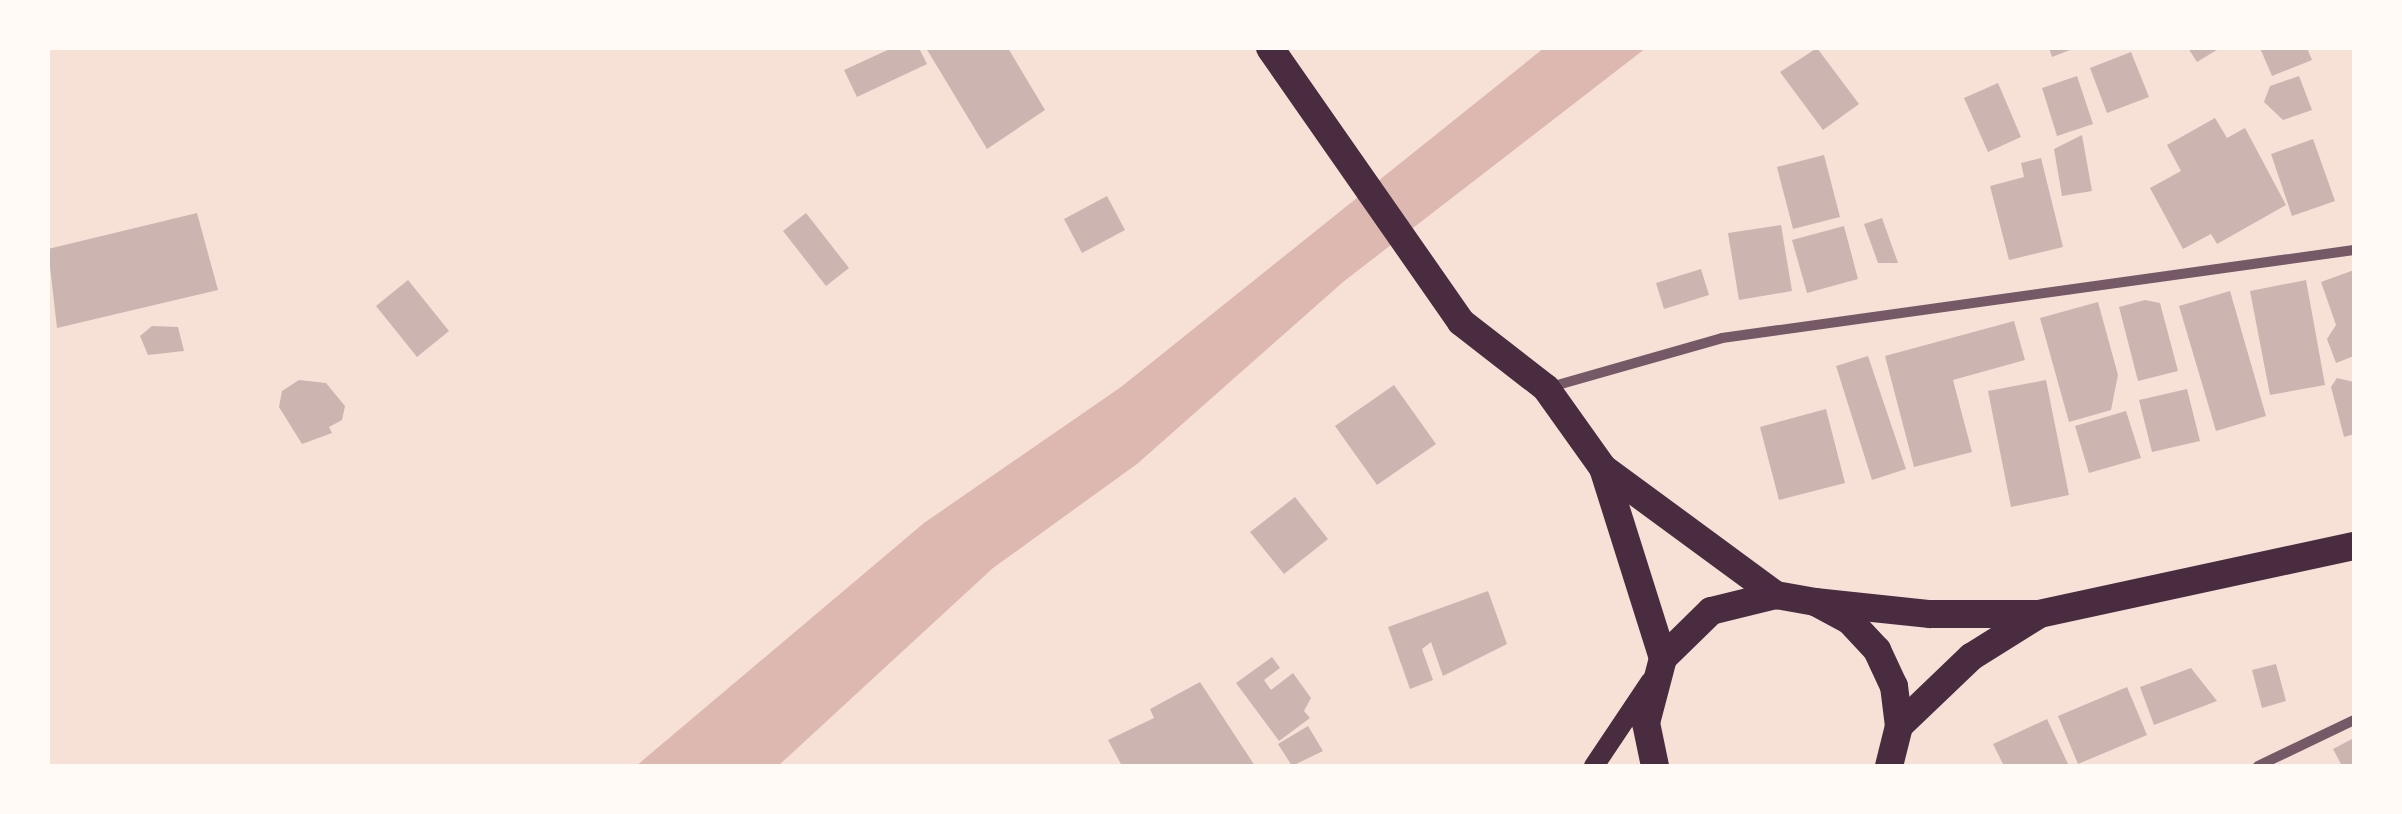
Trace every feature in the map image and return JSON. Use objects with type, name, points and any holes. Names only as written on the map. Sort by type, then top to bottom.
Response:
[{"type":"highway","points":[[1270,48],[1461,322],[1546,388],[1603,468],[1776,595]]},
{"type":"highway","points":[[1603,468],[1659,667],[1646,723],[1655,766]]},
{"type":"highway","points":[[1659,667],[1711,611],[1776,595],[1930,614],[2040,614],[2354,546]]},
{"type":"highway","points":[[1814,602],[1850,621],[1877,650],[1894,686],[1899,726],[1889,766]]},
{"type":"highway","points":[[1899,726],[1971,657],[2040,614]]},
{"type":"main road","points":[[1594,766],[1659,667]]},
{"type":"street","points":[[1546,388],[1722,338],[2354,250]]},
{"type":"street","points":[[2258,766],[2354,720]]},
{"type":"shaded area","points":[[1544,48],[1646,48],[1343,282],[1137,464],[993,568],[778,766],[636,766],[924,523],[1121,387]]},
{"type":"building","points":[[892,48],[919,48],[927,64],[857,97],[844,70]]},
{"type":"building","points":[[926,48],[1008,48],[1045,110],[987,149]]},
{"type":"building","points":[[1817,48],[1859,104],[1823,130],[1780,72]]},
{"type":"building","points":[[2049,48],[2075,48],[2052,57]]},
{"type":"building","points":[[2188,48],[2220,48],[2197,62]]},
{"type":"building","points":[[2260,48],[2307,48],[2312,60],[2272,76]]},
{"type":"building","points":[[2131,52],[2149,97],[2107,113],[2090,68]]},
{"type":"building","points":[[2077,76],[2093,124],[2057,136],[2042,88]]},
{"type":"building","points":[[2299,76],[2312,110],[2283,120],[2264,102],[2270,86]]},
{"type":"building","points":[[1998,83],[2021,137],[1988,152],[1964,98]]},
{"type":"building","points":[[2215,118],[2227,138],[2245,128],[2286,205],[2217,244],[2211,234],[2183,249],[2150,188],[2181,171],[2167,145]]},
{"type":"building","points":[[2082,135],[2092,191],[2062,196],[2054,149]]},
{"type":"building","points":[[2313,139],[2335,201],[2292,216],[2271,154]]},
{"type":"building","points":[[1824,155],[1840,217],[1793,229],[1777,167]]},
{"type":"building","points":[[2041,158],[2063,247],[2009,260],[1990,186],[2024,177],[2021,163]]},
{"type":"building","points":[[1107,196],[1125,230],[1082,253],[1064,219]]},
{"type":"building","points":[[197,213],[218,290],[57,328],[48,249]]},
{"type":"building","points":[[806,213],[849,268],[826,286],[783,231]]},
{"type":"building","points":[[1882,218],[1898,263],[1878,263],[1864,224]]},
{"type":"building","points":[[1781,225],[1792,291],[1739,300],[1728,233]]},
{"type":"building","points":[[1844,226],[1858,279],[1807,293],[1792,240]]},
{"type":"building","points":[[1701,269],[1709,295],[1664,309],[1656,283]]},
{"type":"building","points":[[2354,270],[2354,356],[2336,363],[2327,339],[2336,325],[2321,282]]},
{"type":"building","points":[[408,280],[449,331],[417,357],[376,306]]},
{"type":"building","points":[[2306,280],[2325,385],[2270,395],[2250,291]]},
{"type":"building","points":[[2230,291],[2266,416],[2216,431],[2179,306]]},
{"type":"building","points":[[2145,300],[2160,303],[2178,371],[2138,381],[2119,307]]},
{"type":"building","points":[[2098,302],[2118,375],[2111,410],[2069,422],[2040,318]]},
{"type":"building","points":[[2014,321],[2025,360],[1953,380],[1972,452],[1914,467],[1885,356]]},
{"type":"building","points":[[152,326],[178,327],[184,351],[148,355],[140,336]]},
{"type":"building","points":[[1868,356],[1906,469],[1872,480],[1836,366]]},
{"type":"building","points":[[2337,378],[2354,382],[2354,434],[2344,437],[2331,387]]},
{"type":"building","points":[[299,380],[326,383],[345,406],[342,420],[329,427],[332,433],[302,444],[279,407],[282,391]]},
{"type":"building","points":[[2046,380],[2069,495],[2011,507],[1988,391]]},
{"type":"building","points":[[1394,385],[1436,444],[1377,485],[1335,426]]},
{"type":"building","points":[[2187,389],[2200,441],[2152,452],[2139,400]]},
{"type":"building","points":[[1826,409],[1845,483],[1779,500],[1760,427]]},
{"type":"building","points":[[2126,411],[2141,458],[2089,473],[2075,426]]},
{"type":"building","points":[[1295,497],[1328,539],[1284,574],[1250,532]]},
{"type":"building","points":[[1488,591],[1507,644],[1443,676],[1431,642],[1422,649],[1433,680],[1410,689],[1388,627]]},
{"type":"building","points":[[1272,657],[1280,668],[1264,680],[1271,690],[1293,673],[1311,698],[1304,711],[1310,718],[1279,741],[1236,683]]},
{"type":"building","points":[[2276,664],[2286,701],[2262,708],[2252,670]]},
{"type":"building","points":[[2191,668],[2217,701],[2154,725],[2140,687]]},
{"type":"building","points":[[1200,682],[1255,766],[1122,766],[1108,740],[1154,718],[1150,709]]},
{"type":"building","points":[[2127,687],[2147,735],[2078,764],[2058,716]]},
{"type":"building","points":[[2047,719],[2069,766],[2004,766],[1993,744]]},
{"type":"building","points":[[1308,726],[1323,751],[1292,766],[1278,744]]},
{"type":"building","points":[[2354,738],[2354,766],[2342,766],[2333,749]]}]
